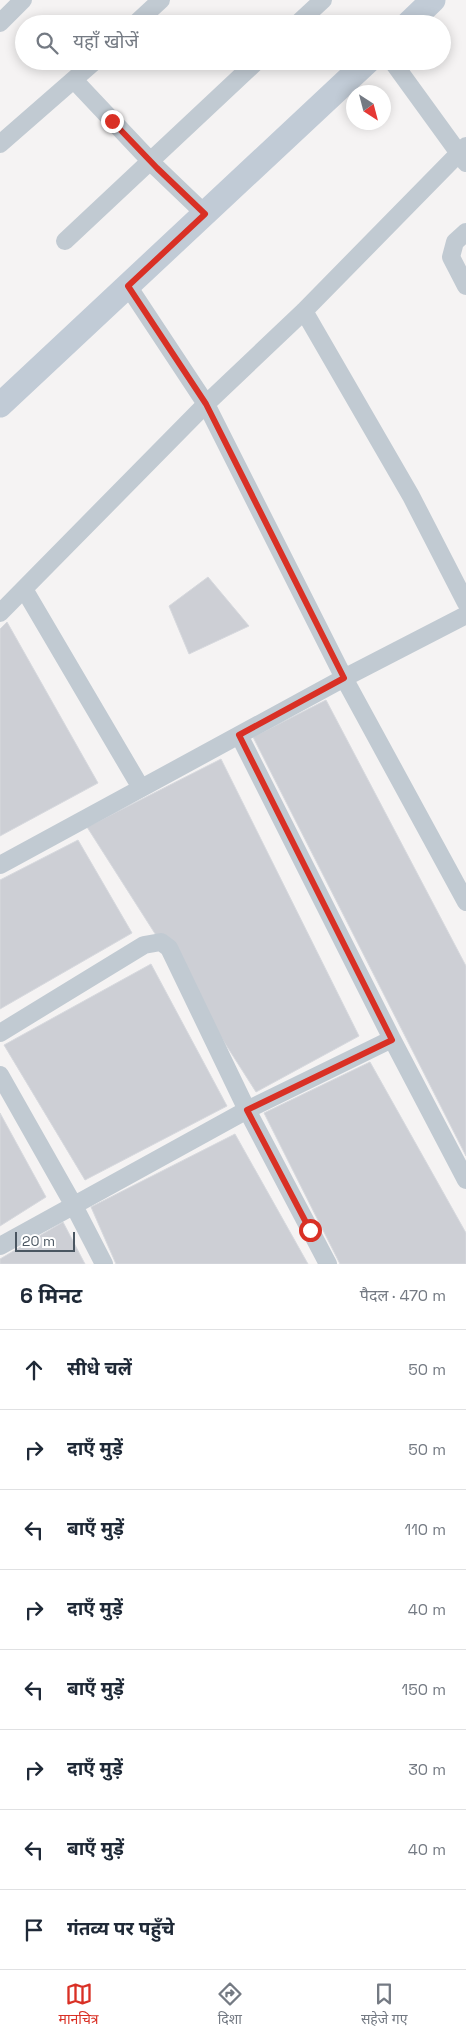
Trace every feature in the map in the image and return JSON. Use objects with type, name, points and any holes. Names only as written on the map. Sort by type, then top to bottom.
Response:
[{"type":"main road","points":[[417,15],[433,0]]},
{"type":"main road","points":[[0,405],[358,70]]},
{"type":"street","points":[[0,23],[23,0]]},
{"type":"street","points":[[145,15],[161,0]]},
{"type":"street","points":[[307,15],[323,0]]},
{"type":"street","points":[[2,138],[85,70]]},
{"type":"street","points":[[65,242],[247,70]]},
{"type":"street","points":[[0,613],[206,404],[304,311],[463,154],[399,70]]},
{"type":"street","points":[[74,80],[150,162],[205,214]]},
{"type":"street","points":[[466,232],[455,242],[451,257],[466,286]]},
{"type":"street","points":[[128,286],[206,404],[344,678],[466,902]]},
{"type":"street","points":[[304,311],[411,496],[466,602]]},
{"type":"street","points":[[24,589],[141,788]]},
{"type":"street","points":[[0,865],[344,678],[466,615]]},
{"type":"street","points":[[239,735],[392,1040],[466,1180]]},
{"type":"street","points":[[0,1033],[144,945],[160,942],[169,948],[247,1110],[328,1264]]},
{"type":"street","points":[[0,1246],[73,1204],[247,1110],[392,1040]]},
{"type":"street","points":[[0,1075],[73,1204],[104,1264]]},
{"type":"building","points":[[208,577],[249,626],[189,654],[169,606]]},
{"type":"building","points":[[7,622],[98,783],[0,836],[0,629]]},
{"type":"building","points":[[326,700],[466,966],[466,1156],[253,737]]},
{"type":"building","points":[[221,759],[359,1036],[256,1092],[87,827]]},
{"type":"building","points":[[78,840],[132,933],[0,1009],[0,880]]},
{"type":"building","points":[[151,964],[227,1106],[85,1180],[4,1045]]},
{"type":"building","points":[[370,1062],[466,1233],[466,1264],[340,1264],[264,1113]]},
{"type":"building","points":[[0,1113],[46,1197],[0,1226]]},
{"type":"building","points":[[235,1134],[308,1264],[116,1264],[91,1207]]},
{"type":"building","points":[[63,1222],[85,1264],[0,1264],[0,1259]]},
{"type":"route","points":[[112,121],[205,214],[128,286],[206,404],[344,678],[239,735],[392,1040],[247,1110],[310,1230]]}]
